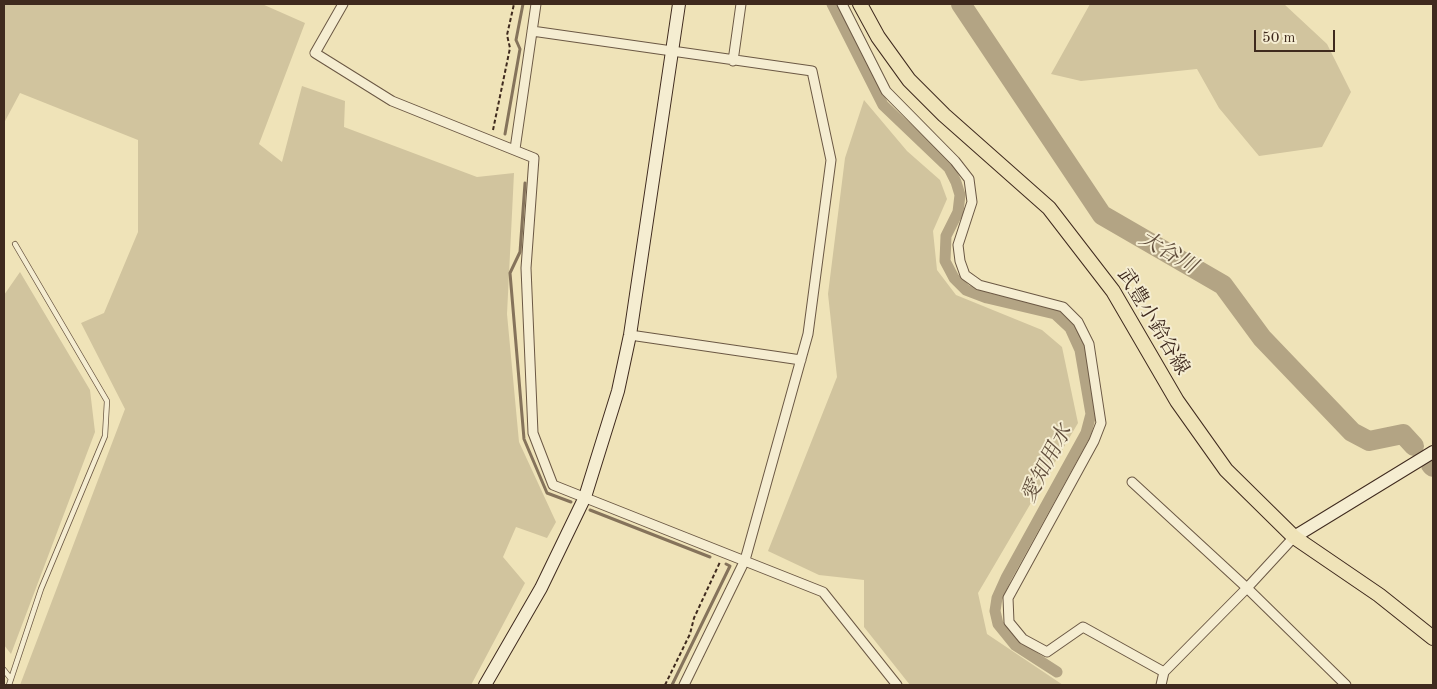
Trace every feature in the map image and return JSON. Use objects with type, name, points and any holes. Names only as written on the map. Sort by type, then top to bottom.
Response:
[{"type":"main road","name":"武豊小鈴谷線","points":[[860,4],[878,38],[909,80],[1049,208],[1113,291],[1177,401],[1226,470],[1294,537],[1379,595],[1433,638]]},
{"type":"street","points":[[343,4],[315,53],[392,101],[534,158],[526,268],[533,433],[553,485],[585,496],[823,592],[897,685]]},
{"type":"street","points":[[515,149],[536,4]]},
{"type":"street","points":[[486,685],[541,588],[585,496],[618,391],[630,335],[679,4]]},
{"type":"street","points":[[733,61],[741,4]]},
{"type":"street","points":[[842,4],[886,91],[956,160],[969,180],[972,202],[958,245],[960,261],[965,275],[979,285],[1063,307],[1078,322],[1089,344],[1100,422],[1094,441],[1008,598],[1009,622],[1023,639],[1047,652],[1083,627],[1164,672]]},
{"type":"street","points":[[532,31],[812,72],[831,160],[808,334],[745,560],[684,685]]},
{"type":"street","points":[[630,335],[801,360]]},
{"type":"street","points":[[1162,685],[1164,672],[1247,588],[1294,537],[1433,452]]},
{"type":"street","points":[[1132,482],[1247,588],[1346,685]]},
{"type":"lane","points":[[9,685],[40,588],[105,436],[107,401],[14,244]]},
{"type":"lane","points":[[4,670],[11,679]]},
{"type":"path","points":[[491,140],[510,48],[507,35],[514,4]]},
{"type":"path","points":[[665,685],[690,634],[694,618],[724,552]]},
{"type":"shaded area","points":[[4,4],[262,4],[305,23],[259,144],[282,162],[302,86],[345,101],[344,127],[477,177],[514,173],[507,314],[519,442],[556,522],[547,538],[516,527],[503,557],[525,583],[471,685],[20,685],[125,409],[81,323],[104,313],[138,232],[138,140],[20,93],[4,123]]},
{"type":"shaded area","points":[[1090,4],[1284,4],[1327,44],[1351,92],[1322,147],[1259,156],[1219,108],[1197,69],[1081,81],[1051,74]]},
{"type":"shaded area","points":[[864,100],[907,151],[940,180],[947,199],[933,231],[937,270],[956,295],[1042,330],[1062,347],[1078,423],[978,593],[987,634],[1063,685],[910,685],[864,627],[864,580],[819,575],[768,551],[837,377],[828,294],[845,158]]},
{"type":"shaded area","points":[[20,272],[90,390],[95,432],[11,654],[4,645],[4,295]]},
{"type":"waterway","points":[[505,134],[520,49],[516,40],[523,4]]},
{"type":"waterway","name":"愛知用水","points":[[832,4],[883,105],[949,168],[956,182],[960,195],[958,212],[946,236],[945,261],[954,278],[966,290],[987,298],[1055,314],[1070,328],[1080,350],[1091,414],[1086,433],[1006,578],[997,598],[995,611],[998,624],[1015,645],[1057,672]]},
{"type":"waterway","name":"大谷川","points":[[961,4],[1102,215],[1223,285],[1262,338],[1352,432],[1369,441],[1403,434],[1414,446]]},
{"type":"waterway","points":[[525,183],[520,252],[510,273],[524,439],[547,493],[571,502]]},
{"type":"waterway","points":[[590,510],[710,557]]},
{"type":"waterway","points":[[672,685],[730,566],[726,564]]}]
